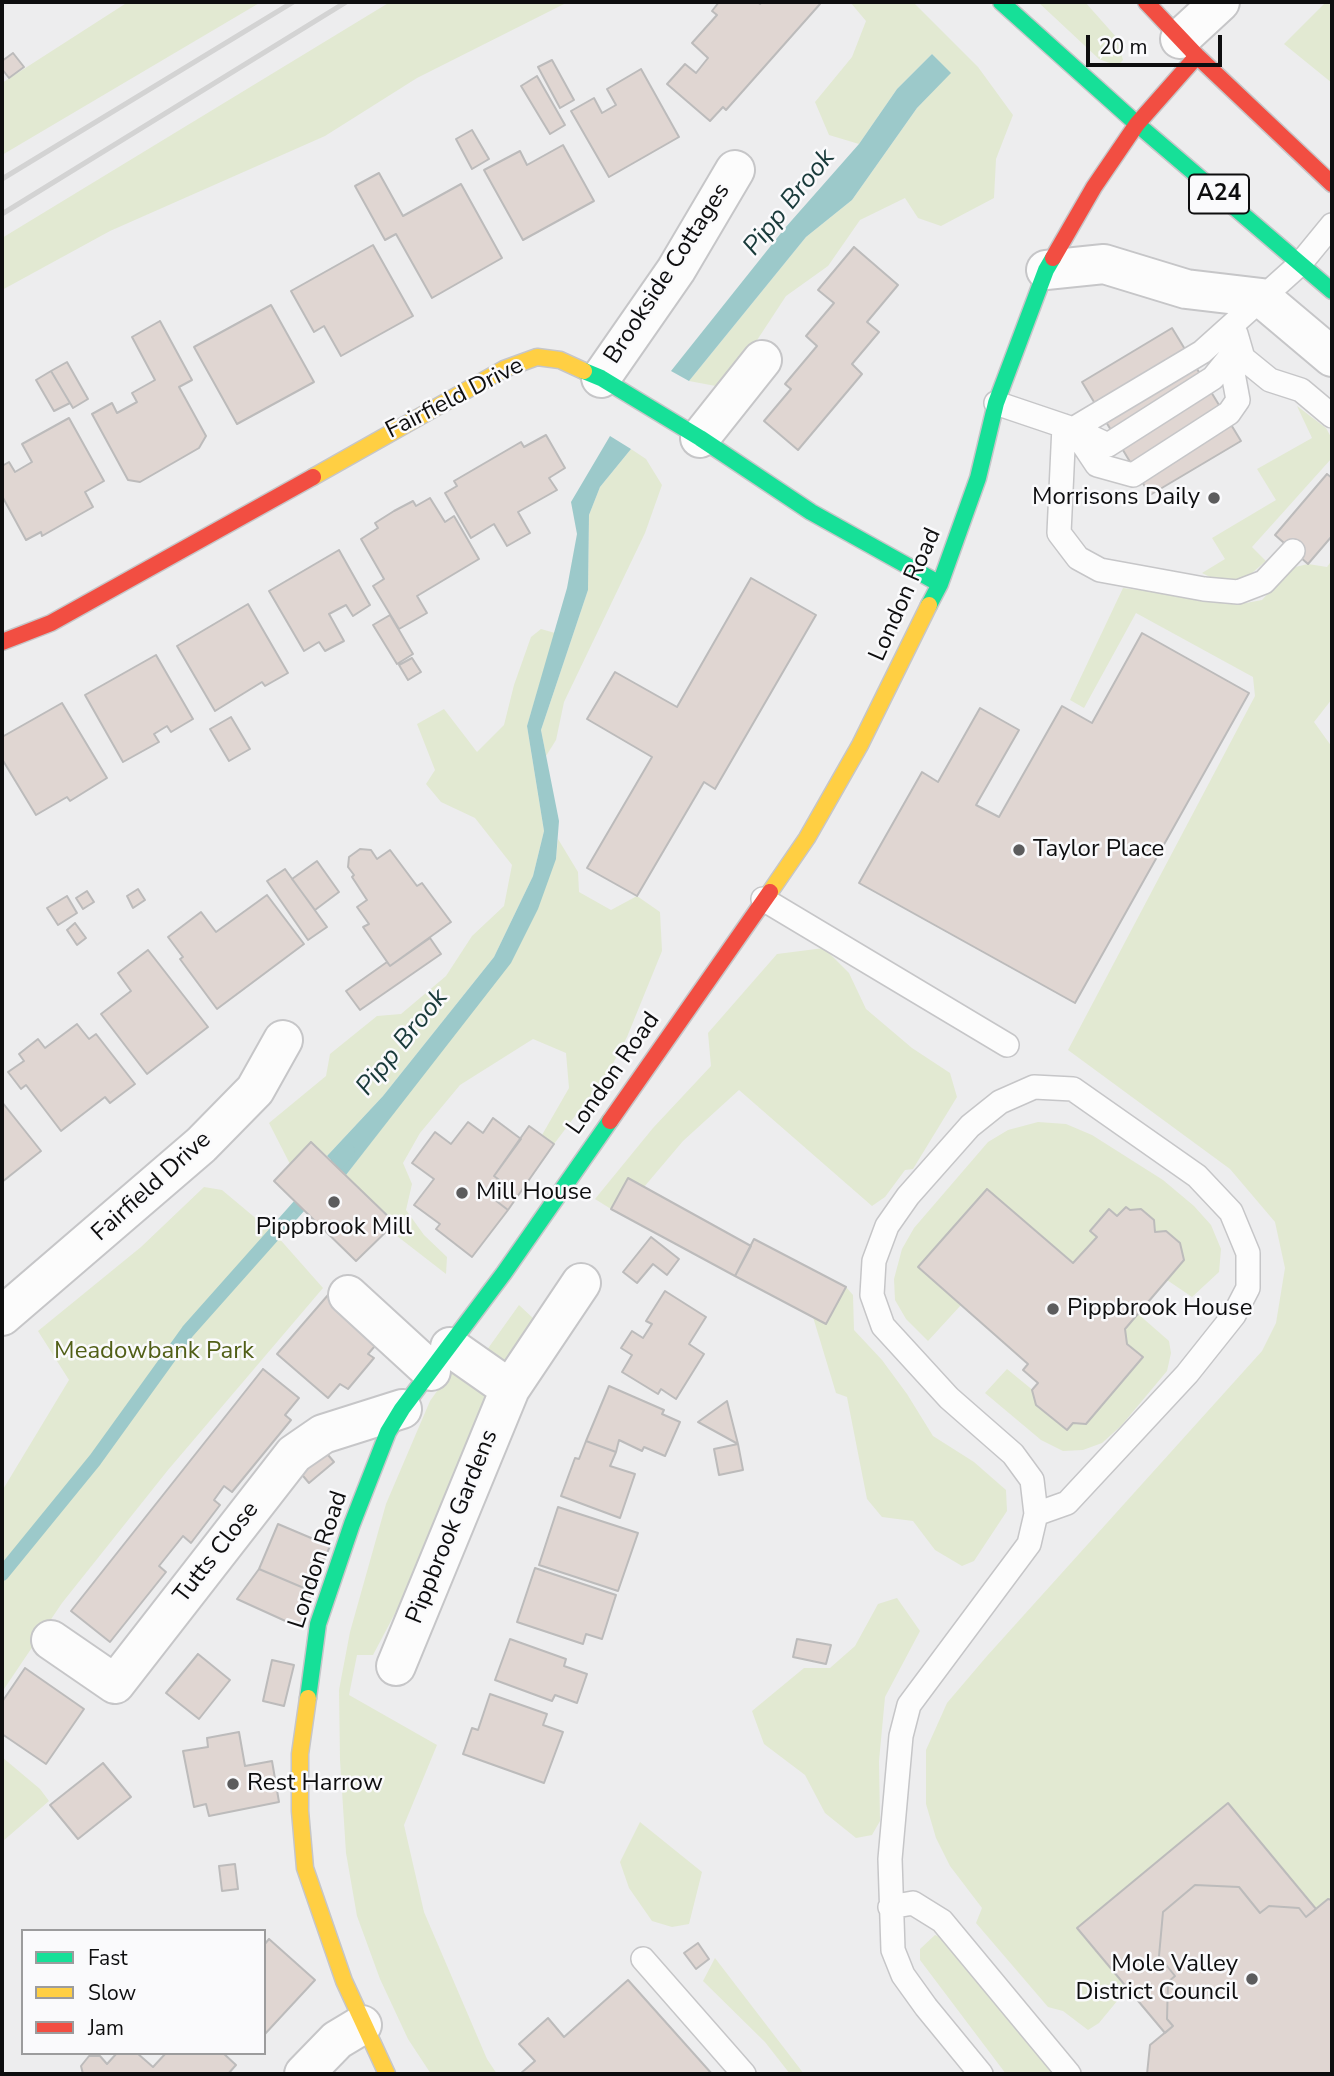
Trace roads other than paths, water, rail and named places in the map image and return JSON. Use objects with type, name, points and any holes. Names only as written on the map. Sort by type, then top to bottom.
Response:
[{"type":"main road","name":"A24","points":[[1001,2],[1137,124],[1332,290]]},
{"type":"main road","points":[[1146,2],[1332,184]]},
{"type":"main road","name":"London Road","points":[[387,2074],[362,2025],[344,1981],[305,1868],[300,1811],[300,1754],[318,1624],[352,1524],[388,1432],[402,1409],[504,1273],[807,838],[860,745],[940,584],[978,478],[996,403],[1046,270],[1094,187],[1189,47]]},
{"type":"main road","name":"Fairfield Drive","points":[[2,642],[51,623],[504,369],[537,357],[560,359],[601,378],[700,438],[811,512],[940,584]]},
{"type":"street","points":[[1189,47],[1220,2]]},
{"type":"street","name":"Brookside Cottages","points":[[601,378],[676,270],[735,170]]},
{"type":"street","points":[[1046,270],[1104,264],[1186,289],[1262,298],[1332,357]]},
{"type":"street","points":[[700,438],[762,360]]},
{"type":"street","name":"Fairfield Drive","points":[[2,1316],[201,1145],[255,1090],[283,1040]]},
{"type":"street","name":"Pippbrook Gardens","points":[[396,1665],[510,1389],[581,1283]]},
{"type":"street","points":[[348,1295],[440,1359],[510,1389]]},
{"type":"street","name":"Tutts Close","points":[[51,1640],[115,1684],[294,1454],[324,1434],[402,1409]]},
{"type":"street","points":[[304,2074],[337,2040],[362,2025]]},
{"type":"lane","points":[[1068,427],[1202,352],[1300,264],[1332,225]]},
{"type":"lane","points":[[1068,427],[1097,465],[1133,475],[1229,413],[1238,400],[1230,357],[1233,324]]},
{"type":"lane","points":[[1233,324],[1244,358],[1269,380],[1301,390],[1332,416]]},
{"type":"lane","points":[[996,403],[1068,427],[1108,445],[1213,378],[1230,357]]},
{"type":"lane","points":[[1068,427],[1059,533],[1078,558],[1100,570],[1204,589],[1238,592],[1264,582],[1293,551]]},
{"type":"lane","points":[[763,899],[1007,1045]]},
{"type":"lane","points":[[981,2074],[903,1975],[892,1950],[890,1859],[901,1736],[909,1705],[1029,1544],[1036,1514],[1032,1480],[1013,1454],[949,1398],[883,1326],[872,1295],[874,1261],[887,1226],[908,1196],[971,1126],[1000,1102],[1034,1087],[1073,1089],[1197,1176],[1231,1212],[1248,1253],[1248,1288],[1234,1315],[1187,1374],[1067,1503],[1036,1514]]},
{"type":"lane","points":[[890,1907],[913,1903],[942,1921],[1069,2074]]},
{"type":"lane","points":[[643,1959],[744,2074]]},
{"type":"water","points":[[932,54],[951,73],[917,108],[852,200],[806,237],[689,381],[671,371],[785,228],[859,144],[897,89]]},
{"type":"water","points":[[610,436],[631,449],[600,487],[589,515],[588,590],[541,730],[559,821],[556,859],[538,909],[511,963],[346,1175],[327,1156],[383,1096],[494,957],[533,876],[544,831],[527,726],[567,588],[577,534],[571,502]]},
{"type":"waterway","name":"Pipp Brook","points":[[2,1574],[95,1460],[188,1331],[348,1151]]},
{"type":"railway","points":[[2,179],[293,2]]},
{"type":"railway","points":[[2,214],[346,2]]},
{"type":"place","name":"Morrisons Daily","points":[[1214,498]]},
{"type":"place","name":"Taylor Place","points":[[1019,850]]},
{"type":"place","name":"Mill House","points":[[462,1193]]},
{"type":"place","name":"Pippbrook Mill","points":[[334,1202]]},
{"type":"place","name":"Pippbrook House","points":[[1053,1309]]},
{"type":"place","name":"Rest Harrow","points":[[233,1784]]},
{"type":"place","name":"Mole Valley District Council","points":[[1252,1979]]},
{"type":"park label","name":"Meadowbank Park","points":[[154,1352]]}]
